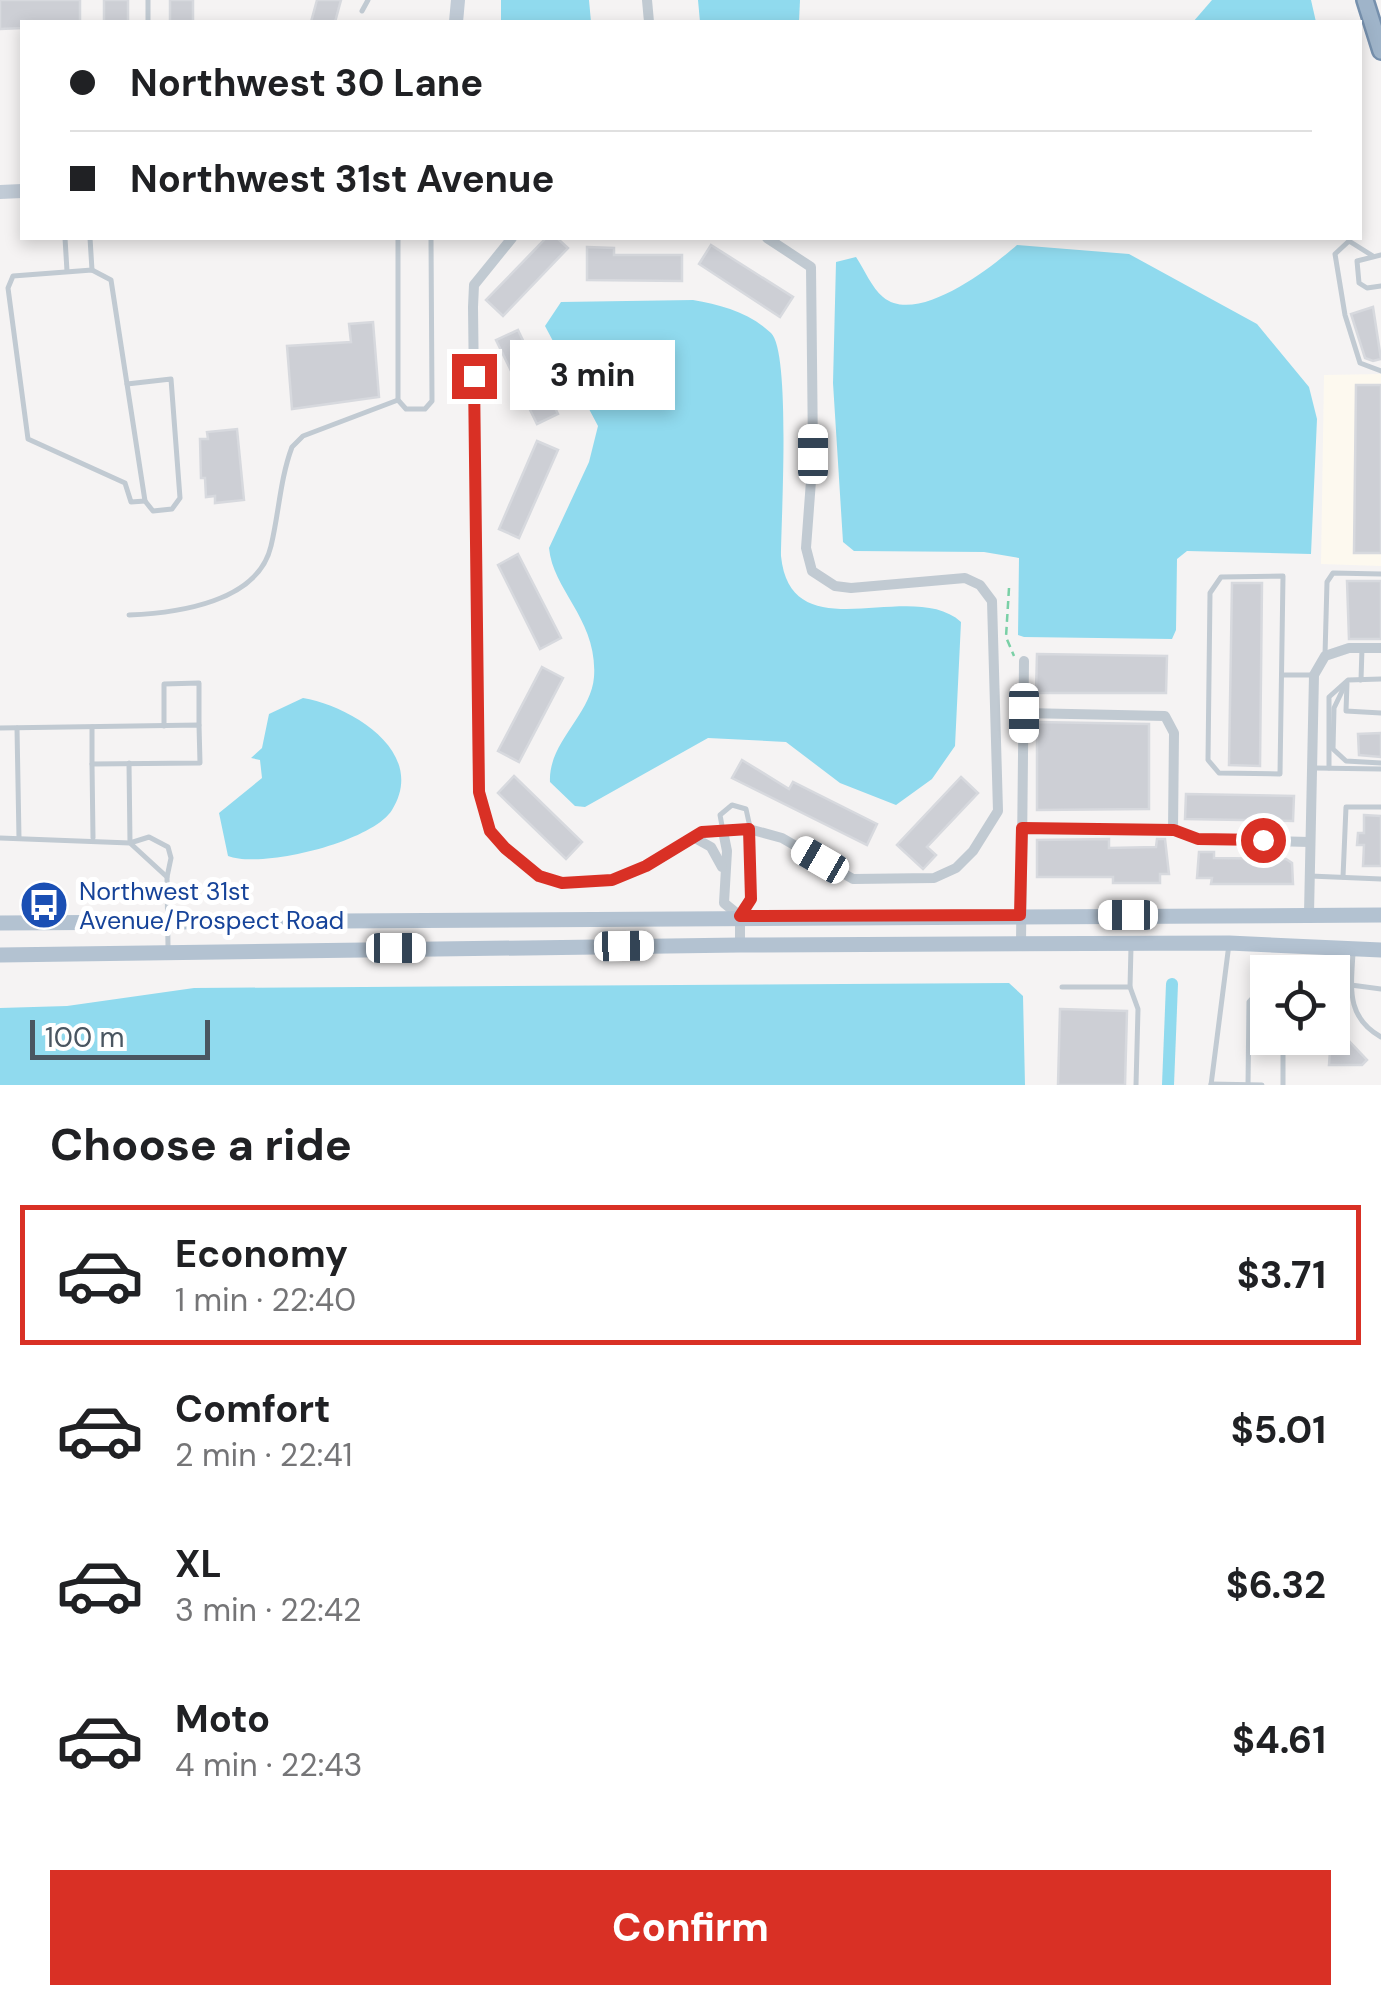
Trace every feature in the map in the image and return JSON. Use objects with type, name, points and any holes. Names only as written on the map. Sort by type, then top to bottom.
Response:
[{"type":"highway","points":[[1365,0],[1381,51]]},
{"type":"main road","points":[[0,923],[1381,915]]},
{"type":"main road","points":[[0,955],[740,944],[1229,944],[1381,950]]},
{"type":"street","points":[[510,240],[474,284],[473,307],[479,792],[490,831],[539,876],[562,883],[612,880],[646,866],[693,837],[749,829],[782,838],[853,878],[922,880],[956,868],[980,841],[998,811],[992,602],[988,594],[965,578],[835,586],[821,580],[806,562],[813,454],[810,267],[770,240]]},
{"type":"street","points":[[1310,914],[1314,675],[1326,656],[1381,648]]},
{"type":"street","points":[[1021,944],[1024,661]]},
{"type":"street","points":[[1024,713],[1164,716],[1174,733],[1174,830]]},
{"type":"street","points":[[1022,828],[1174,830],[1198,839],[1310,842]]},
{"type":"street","points":[[740,944],[740,916],[751,899],[749,829]]},
{"type":"street","points":[[723,831],[724,903],[740,916]]},
{"type":"street","points":[[693,837],[711,847],[725,874]]},
{"type":"lane","points":[[65,240],[68,271]]},
{"type":"lane","points":[[90,240],[92,270]]},
{"type":"lane","points":[[398,240],[398,400],[406,409],[425,410],[432,401],[431,240]]},
{"type":"lane","points":[[1372,256],[1348,242],[1336,254],[1345,315],[1360,363],[1381,371]]},
{"type":"lane","points":[[1381,255],[1357,261],[1359,283],[1368,288],[1381,286]]},
{"type":"lane","points":[[127,384],[171,379],[180,498],[172,510],[153,510],[144,501],[111,280],[92,270],[12,276],[8,288],[28,439],[125,483],[131,502],[144,501]]},
{"type":"lane","points":[[128,615],[222,596],[249,584],[271,548],[292,447],[303,436],[398,400]]},
{"type":"lane","points":[[1326,656],[1327,582],[1334,573],[1381,574]]},
{"type":"lane","points":[[1282,576],[1282,675],[1280,774],[1218,773],[1208,760],[1210,593],[1221,577],[1282,576]]},
{"type":"lane","points":[[1361,680],[1362,648]]},
{"type":"lane","points":[[1282,675],[1314,675]]},
{"type":"lane","points":[[1329,768],[1329,697],[1348,680],[1381,679]]},
{"type":"lane","points":[[1348,680],[1346,711],[1381,713]]},
{"type":"lane","points":[[1348,680],[1334,708],[1333,749],[1346,760],[1381,766]]},
{"type":"lane","points":[[92,764],[200,764],[200,683],[164,684],[164,726]]},
{"type":"lane","points":[[0,728],[200,725]]},
{"type":"lane","points":[[92,727],[93,838]]},
{"type":"lane","points":[[17,728],[18,838]]},
{"type":"lane","points":[[129,764],[130,843],[167,878]]},
{"type":"lane","points":[[1310,768],[1381,766]]},
{"type":"lane","points":[[723,831],[720,815],[732,805],[750,813],[749,829]]},
{"type":"lane","points":[[1344,877],[1346,807],[1381,806]]},
{"type":"lane","points":[[0,838],[93,838],[130,843],[149,837],[168,848],[168,950]]},
{"type":"lane","points":[[1310,876],[1381,878]]},
{"type":"lane","points":[[1131,944],[1130,987],[1138,1009],[1136,1085]]},
{"type":"lane","points":[[1229,944],[1211,1084],[1262,1085]]},
{"type":"lane","points":[[1353,950],[1351,984],[1356,1016],[1381,1036]]},
{"type":"lane","points":[[1351,984],[1381,989]]},
{"type":"lane","points":[[1062,987],[1130,987]]},
{"type":"lane","points":[[1248,1084],[1250,1001]]},
{"type":"lane","points":[[1282,1085],[1283,1055]]},
{"type":"path","points":[[1009,588],[1007,645],[1024,661]]},
{"type":"shaded area","points":[[1381,374],[1381,566],[1321,564],[1324,375]]},
{"type":"water","points":[[501,0],[589,0],[591,20],[501,20]]},
{"type":"water","points":[[698,0],[800,0],[799,20],[700,20]]},
{"type":"water","points":[[1212,0],[1311,0],[1316,20],[1195,20]]},
{"type":"water","points":[[1017,245],[1129,254],[1257,324],[1309,387],[1317,419],[1311,554],[1187,551],[1177,559],[1176,630],[1172,639],[1024,637],[1018,635],[1019,558],[984,552],[854,551],[843,542],[833,383],[836,262],[856,257],[883,297],[897,304],[915,304],[973,279]]},
{"type":"water","points":[[693,300],[724,307],[753,320],[771,333],[777,347],[783,402],[781,556],[790,585],[806,601],[829,608],[913,606],[939,610],[961,622],[955,746],[932,779],[896,805],[840,783],[786,742],[708,738],[585,807],[575,806],[550,782],[556,754],[586,704],[594,677],[589,639],[558,578],[549,548],[589,462],[598,426],[545,326],[561,302]]},
{"type":"water","points":[[303,698],[362,722],[392,751],[400,769],[400,789],[392,810],[363,833],[315,850],[265,859],[228,856],[219,813],[262,778],[260,760],[251,758],[262,748],[269,714]]},
{"type":"water","points":[[1009,983],[1023,996],[1025,1085],[0,1085],[0,1008],[67,1006],[194,988]]},
{"type":"building","points":[[0,0],[80,0],[80,20],[20,20],[20,28],[0,29]]},
{"type":"building","points":[[104,0],[128,0],[128,20],[104,20]]},
{"type":"building","points":[[170,0],[193,0],[193,20],[170,20]]},
{"type":"building","points":[[317,0],[341,0],[336,20],[312,20]]},
{"type":"building","points":[[544,240],[559,240],[568,248],[503,316],[486,300]]},
{"type":"building","points":[[711,245],[793,297],[780,317],[699,264]]},
{"type":"building","points":[[587,247],[614,248],[614,255],[682,255],[682,281],[587,280]]},
{"type":"building","points":[[1373,307],[1381,359],[1373,361],[1365,358],[1351,314]]},
{"type":"building","points":[[373,322],[379,397],[292,409],[287,346],[351,342],[349,324]]},
{"type":"building","points":[[518,330],[558,414],[537,424],[496,340]]},
{"type":"building","points":[[1356,385],[1381,385],[1381,553],[1354,553]]},
{"type":"building","points":[[237,429],[244,500],[215,503],[215,496],[206,497],[205,478],[201,478],[200,439],[208,439],[207,432]]},
{"type":"building","points":[[537,441],[558,450],[519,538],[499,529]]},
{"type":"building","points":[[518,554],[561,638],[540,649],[498,565]]},
{"type":"building","points":[[1347,581],[1381,581],[1381,639],[1349,639]]},
{"type":"building","points":[[1232,583],[1262,583],[1260,766],[1229,765]]},
{"type":"building","points":[[1037,654],[1167,656],[1166,693],[1036,693]]},
{"type":"building","points":[[542,667],[563,678],[519,762],[498,751]]},
{"type":"building","points":[[1037,722],[1149,724],[1149,809],[1037,810]]},
{"type":"building","points":[[1381,733],[1381,757],[1359,755],[1358,734]]},
{"type":"building","points":[[742,760],[789,789],[793,782],[877,824],[867,845],[732,778]]},
{"type":"building","points":[[514,776],[582,842],[566,859],[498,793]]},
{"type":"building","points":[[961,777],[978,793],[927,847],[936,855],[923,869],[897,845]]},
{"type":"building","points":[[1186,794],[1294,796],[1293,821],[1185,819]]},
{"type":"building","points":[[1364,815],[1381,816],[1381,866],[1363,866],[1364,845],[1357,845],[1358,833],[1364,833]]},
{"type":"building","points":[[1109,839],[1109,848],[1156,847],[1157,839],[1165,839],[1169,874],[1160,874],[1160,883],[1113,883],[1113,877],[1037,877],[1037,840]]},
{"type":"building","points":[[1199,852],[1214,852],[1214,858],[1286,859],[1292,863],[1293,884],[1211,884],[1212,878],[1197,878]]},
{"type":"building","points":[[1060,1009],[1127,1011],[1125,1085],[1058,1085]]},
{"type":"building","points":[[1350,1042],[1367,1060],[1362,1065],[1329,1065],[1330,1055],[1350,1055]]},
{"type":"waterway","points":[[1168,1085],[1172,984]]},
{"type":"place","name":"Northwest 31st Avenue/Prospect Road","points":[[44,905]]},
{"type":"route","points":[[474,376],[479,792],[490,831],[539,876],[562,883],[612,880],[646,866],[702,832],[749,829],[751,899],[740,916],[1020,915],[1022,828],[1174,830],[1198,839],[1263,840]]}]
